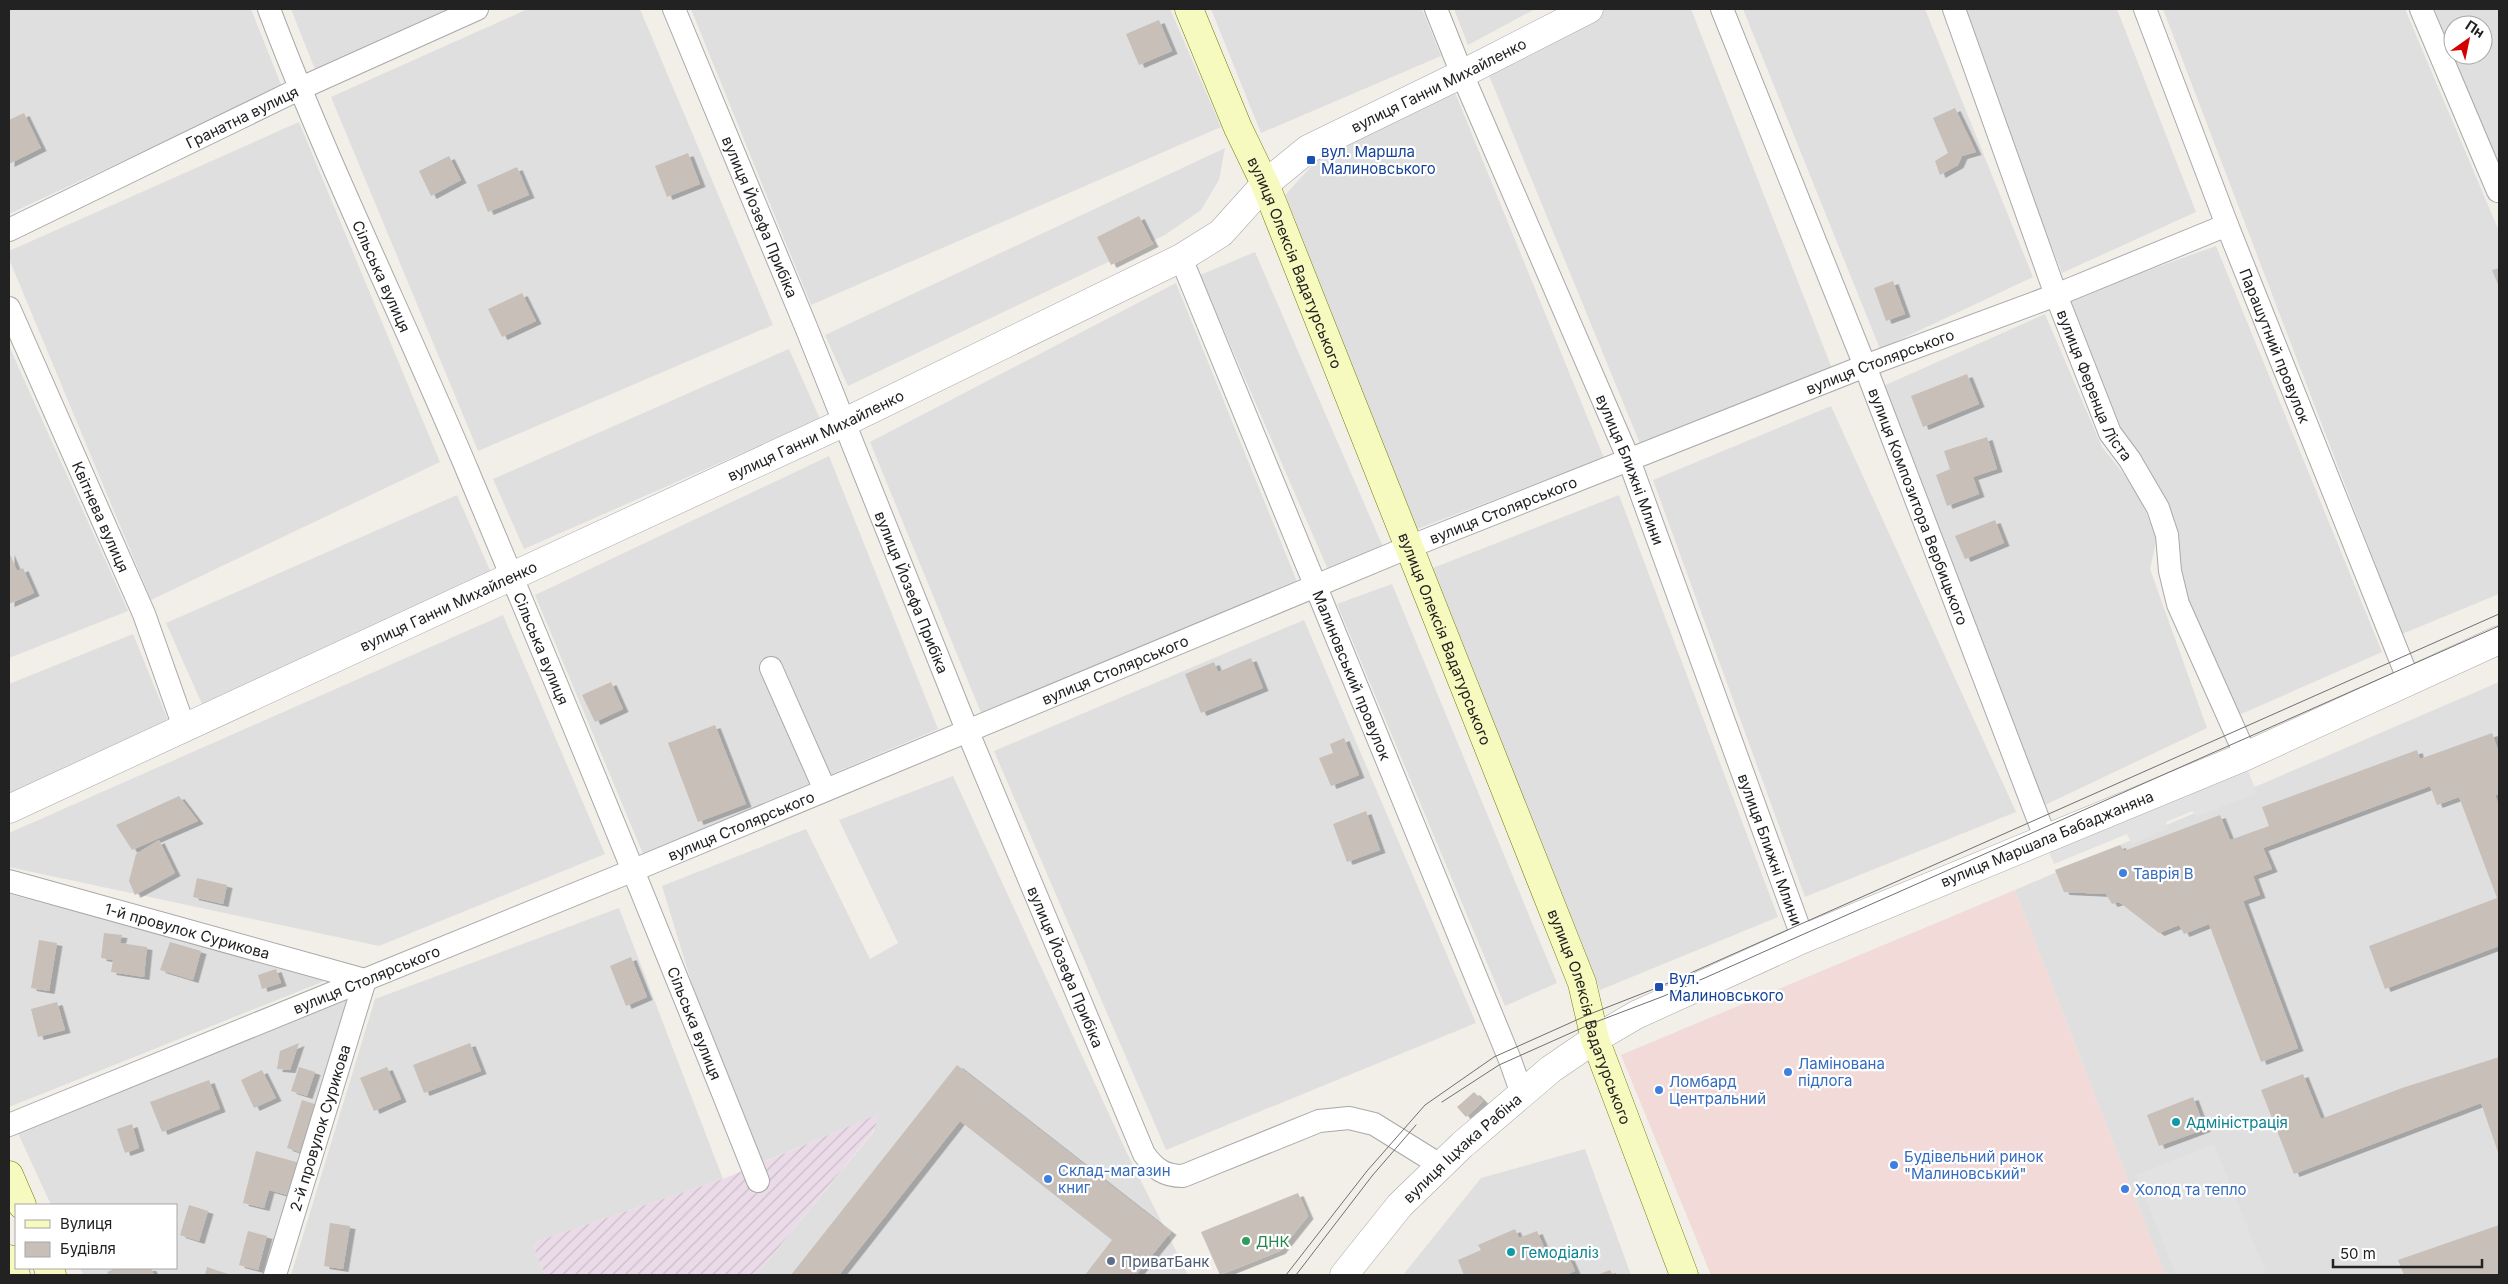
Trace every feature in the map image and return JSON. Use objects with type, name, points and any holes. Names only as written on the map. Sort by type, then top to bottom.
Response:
[{"type":"main road","name":"вулиця Олексія Вадатурського","points":[[1189,9],[1238,128],[1265,184],[1582,983],[1595,1038],[1684,1275]]},
{"type":"main road","points":[[9,1175],[22,1204]]},
{"type":"main road","points":[[9,1259],[16,1275]]},
{"type":"street","name":"Сільська вулиця","points":[[269,9],[299,89],[467,471],[634,870],[758,1181]]},
{"type":"street","name":"Гранатна вулиця","points":[[9,230],[299,89],[477,9]]},
{"type":"street","name":"вулиця Йозефа Прибіка","points":[[674,9],[806,326],[843,423],[968,730],[1144,1154],[1159,1171],[1171,1176],[1183,1176],[1319,1121],[1349,1118],[1374,1124],[1440,1165]]},
{"type":"street","name":"вулиця Ближні Млини","points":[[1436,9],[1462,74],[1629,460],[1804,939]]},
{"type":"street","name":"вулиця Ганни Михайленко","points":[[9,809],[843,423],[1181,258],[1221,233],[1265,184],[1308,149],[1462,74],[1589,9]]},
{"type":"street","name":"вулиця Композитора Вербицького","points":[[1722,9],[1865,366],[2045,837]]},
{"type":"street","name":"вулиця Ференца Ліста","points":[[1954,9],[2056,295],[2110,433],[2130,460],[2158,508],[2167,535],[2170,572],[2178,604],[2246,756]]},
{"type":"street","name":"Парашутний провулок","points":[[2145,9],[2226,225],[2409,681]]},
{"type":"street","points":[[2421,9],[2498,190]]},
{"type":"street","name":"вулиця Столярського","points":[[9,1124],[634,870],[1408,547],[1865,366],[2056,295],[2226,225]]},
{"type":"street","name":"Малиновський провулок","points":[[1181,258],[1317,586],[1510,1060],[1522,1094]]},
{"type":"street","name":"Квітнева вулиця","points":[[9,308],[144,614],[184,727]]},
{"type":"street","name":"вулиця Маршала Бабаджаняна","points":[[1595,1038],[1636,1015],[1804,939],[2045,837],[2246,756],[2499,640]]},
{"type":"street","points":[[771,668],[824,790]]},
{"type":"street","name":"1-й провулок Сурикова","points":[[9,881],[364,980]]},
{"type":"street","name":"2-й провулок Сурикова","points":[[275,1275],[364,980]]},
{"type":"street","name":"вулиця Іцхака Рабіна","points":[[1344,1275],[1400,1205],[1440,1165],[1522,1094],[1595,1038]]},
{"type":"shaded area","points":[[9,9],[251,9],[282,87],[9,214]]},
{"type":"shaded area","points":[[291,9],[451,9],[316,72]]},
{"type":"shaded area","points":[[528,9],[640,9],[773,325],[478,451],[331,97]]},
{"type":"shaded area","points":[[691,9],[1170,9],[1221,127],[811,305]]},
{"type":"shaded area","points":[[1211,9],[1422,9],[1441,56],[1261,133]]},
{"type":"shaded area","points":[[1454,9],[1535,9],[1468,45]]},
{"type":"shaded area","points":[[1602,9],[1691,9],[1833,371],[1643,451],[1488,73]]},
{"type":"shaded area","points":[[1743,9],[1925,9],[2033,277],[1880,349]]},
{"type":"shaded area","points":[[1960,9],[2117,9],[2196,212],[2062,273]]},
{"type":"shaded area","points":[[2163,9],[2405,9],[2499,231],[2499,594],[2402,634]]},
{"type":"shaded area","points":[[2435,9],[2499,9],[2499,191],[2489,171],[2454,65],[2493,65],[2493,15],[2443,15],[2443,33]]},
{"type":"shaded area","points":[[1454,90],[1604,458],[1417,529],[1285,195],[1319,158]]},
{"type":"shaded area","points":[[299,122],[440,462],[151,600],[9,259],[9,251]]},
{"type":"shaded area","points":[[1225,148],[1219,180],[1201,210],[1165,235],[848,386],[825,335]]},
{"type":"shaded area","points":[[2216,246],[2382,652],[2239,715],[2169,572],[2177,537],[2113,432],[2068,299]]},
{"type":"shaded area","points":[[1255,252],[1384,549],[1329,572],[1200,275]]},
{"type":"shaded area","points":[[1176,283],[1300,589],[984,720],[870,442]]},
{"type":"shaded area","points":[[2045,314],[2102,447],[2136,489],[2157,538],[2150,569],[2207,728],[2045,805],[1881,387]]},
{"type":"shaded area","points":[[9,346],[128,611],[9,658]]},
{"type":"shaded area","points":[[789,349],[820,419],[524,549],[493,479]]},
{"type":"shaded area","points":[[1831,406],[2016,812],[1805,897],[1653,480]]},
{"type":"shaded area","points":[[829,456],[938,729],[643,854],[535,595]]},
{"type":"shaded area","points":[[457,495],[492,575],[202,704],[166,623]]},
{"type":"shaded area","points":[[1619,495],[1778,917],[1600,990],[1433,568]]},
{"type":"shaded area","points":[[1392,584],[1557,983],[1505,1006],[1337,604]]},
{"type":"shaded area","points":[[503,615],[605,854],[379,946],[9,867],[9,833]]},
{"type":"shaded area","points":[[1304,620],[1476,1023],[1166,1150],[994,751]]},
{"type":"shaded area","points":[[133,634],[170,725],[9,796],[9,684]]},
{"type":"shaded area","points":[[2499,682],[2499,1275],[2165,1275],[2015,890]]},
{"type":"shaded area","points":[[2248,771],[2257,793],[2196,817],[2193,811],[2166,822],[2168,829],[2132,844],[2127,834],[2054,864],[2049,852]]},
{"type":"shaded area","points":[[953,776],[1126,1151],[1188,1275],[756,1275],[874,1131],[878,1115],[748,1168],[662,886],[806,829],[870,959],[898,943],[839,820]]},
{"type":"shaded area","name":"Будівельний ринок \"Малиновський\"","points":[[2015,890],[2165,1275],[1711,1275],[1621,1055]]},
{"type":"shaded area","points":[[9,894],[332,978],[9,1107]]},
{"type":"shaded area","points":[[619,908],[723,1179],[532,1243],[545,1275],[291,1275],[375,999]]},
{"type":"shaded area","points":[[355,991],[272,1275],[83,1275],[80,1269],[178,1269],[178,1204],[51,1204],[16,1129]]},
{"type":"shaded area","points":[[879,1114],[874,1130],[756,1275],[545,1275],[532,1243],[723,1179]]},
{"type":"shaded area","points":[[2214,1144],[2267,1275],[2176,1275],[2136,1175]]},
{"type":"shaded area","points":[[1585,1149],[1631,1275],[1403,1275],[1481,1178]]},
{"type":"building","points":[[1159,20],[1172,51],[1139,65],[1126,34]]},
{"type":"building","points":[[1955,108],[1976,152],[1962,156],[1958,165],[1940,175],[1935,161],[1948,153],[1933,118]]},
{"type":"building","points":[[24,113],[41,148],[9,164],[9,120]]},
{"type":"building","points":[[688,153],[700,184],[667,197],[655,166]]},
{"type":"building","points":[[449,156],[461,180],[431,196],[419,171]]},
{"type":"building","points":[[517,167],[529,195],[488,212],[477,185]]},
{"type":"building","points":[[1139,216],[1153,244],[1111,265],[1097,237]]},
{"type":"building","points":[[2499,268],[2499,287],[2492,270]]},
{"type":"building","points":[[1893,281],[1905,314],[1886,321],[1874,288]]},
{"type":"building","points":[[522,293],[536,321],[502,337],[488,309]]},
{"type":"building","points":[[1967,374],[1979,404],[1923,427],[1911,396]]},
{"type":"building","points":[[1987,437],[1997,469],[1973,477],[1979,494],[1947,506],[1936,475],[1950,469],[1944,451]]},
{"type":"building","points":[[1995,520],[2004,543],[1965,559],[1955,536]]},
{"type":"building","points":[[9,552],[17,571],[23,568],[34,593],[9,604]]},
{"type":"building","points":[[1251,658],[1263,688],[1201,713],[1185,674],[1214,662],[1218,672]]},
{"type":"building","points":[[611,682],[623,709],[595,722],[582,695]]},
{"type":"building","points":[[715,725],[746,804],[698,822],[668,743]]},
{"type":"building","points":[[2492,733],[2499,753],[2499,794],[2495,795],[2499,806],[2499,946],[2385,989],[2369,946],[2497,898],[2459,797],[2437,805],[2430,786],[2263,848],[2272,869],[2253,876],[2260,895],[2243,901],[2298,1048],[2261,1062],[2209,924],[2184,934],[2179,925],[2159,933],[2119,902],[2112,904],[2106,894],[2064,892],[2055,870],[2120,845],[2124,851],[2220,815],[2230,840],[2269,826],[2262,807],[2417,750],[2420,759]]},
{"type":"building","points":[[1344,738],[1359,775],[1331,786],[1319,758],[1333,753],[1330,744]]},
{"type":"building","points":[[179,796],[198,821],[132,850],[116,825]]},
{"type":"building","points":[[1366,811],[1380,850],[1347,862],[1333,824]]},
{"type":"building","points":[[159,840],[175,873],[135,895],[129,881],[136,854]]},
{"type":"building","points":[[197,878],[227,885],[223,904],[193,897]]},
{"type":"building","points":[[104,933],[122,935],[120,943],[147,947],[144,977],[111,972],[113,960],[101,958]]},
{"type":"building","points":[[39,940],[57,943],[49,991],[31,988]]},
{"type":"building","points":[[170,942],[201,951],[193,980],[160,970]]},
{"type":"building","points":[[631,957],[647,997],[626,1006],[610,966]]},
{"type":"building","points":[[276,969],[281,983],[262,989],[258,975]]},
{"type":"building","points":[[57,1002],[65,1030],[38,1037],[31,1009]]},
{"type":"building","points":[[299,1043],[290,1070],[277,1069],[280,1051]]},
{"type":"building","points":[[470,1043],[481,1071],[424,1093],[413,1065]]},
{"type":"building","points":[[2499,1057],[2499,1155],[2481,1103],[2294,1174],[2261,1090],[2303,1074],[2321,1119],[2402,1088]]},
{"type":"building","points":[[957,1065],[1171,1232],[1136,1275],[1085,1275],[1112,1240],[960,1121],[839,1275],[791,1275]]},
{"type":"building","points":[[299,1067],[315,1072],[307,1096],[291,1091]]},
{"type":"building","points":[[387,1067],[401,1099],[374,1111],[360,1078]]},
{"type":"building","points":[[262,1070],[276,1098],[254,1108],[241,1080]]},
{"type":"building","points":[[209,1080],[220,1109],[162,1132],[150,1102]]},
{"type":"building","points":[[1474,1092],[1483,1101],[1466,1117],[1457,1107]]},
{"type":"building","name":"Адміністрація","points":[[2193,1097],[2205,1129],[2159,1146],[2147,1115]]},
{"type":"building","points":[[302,1100],[324,1107],[309,1155],[287,1148]]},
{"type":"building","points":[[132,1124],[139,1148],[125,1153],[117,1129]]},
{"type":"building","points":[[256,1151],[300,1163],[291,1196],[269,1190],[264,1208],[243,1203]]},
{"type":"building","name":"ДНК","points":[[1298,1193],[1308,1216],[1280,1251],[1220,1275],[1201,1232]]},
{"type":"building","points":[[189,1205],[208,1211],[199,1241],[180,1235]]},
{"type":"building","points":[[330,1223],[350,1226],[343,1269],[324,1266]]},
{"type":"building","points":[[2499,1225],[2499,1275],[2404,1275],[2398,1260]]},
{"type":"building","name":"Гемодіаліз","points":[[1515,1229],[1519,1238],[1537,1231],[1547,1254],[1564,1246],[1575,1271],[1566,1275],[1470,1275],[1469,1273],[1464,1275],[1458,1260],[1481,1250],[1478,1245]]},
{"type":"building","points":[[248,1231],[267,1236],[258,1270],[239,1265]]},
{"type":"building","points":[[207,1267],[231,1275],[205,1275]]},
{"type":"building","points":[[114,1269],[151,1269],[154,1275],[109,1275],[107,1272]]},
{"type":"building","points":[[1610,1270],[1613,1275],[1597,1275]]},
{"type":"tram line","points":[[1286,1275],[1367,1171],[1425,1105],[1494,1057],[1590,1014],[1659,987],[2499,614]]},
{"type":"tram line","points":[[1442,1102],[1499,1065],[1593,1023],[1664,996],[2499,626]]},
{"type":"tram line","points":[[1296,1275],[1372,1176],[1416,1125]]},
{"type":"place","name":"вул. Маршла Малиновського","points":[[1311,160]]},
{"type":"place","name":"Таврія В","points":[[2123,873]]},
{"type":"place","name":"Вул. Малиновського","points":[[1659,987]]},
{"type":"place","name":"Ламінована підлога","points":[[1788,1072]]},
{"type":"place","name":"Ломбард Центральний","points":[[1659,1090]]},
{"type":"place","name":"Адміністрація","points":[[2176,1122]]},
{"type":"place","name":"Будівельний ринок \"Малиновський\"","points":[[1894,1165]]},
{"type":"place","name":"Склад-магазин книг","points":[[1048,1179]]},
{"type":"place","name":"Холод та тепло","points":[[2125,1189]]},
{"type":"place","name":"ДНК","points":[[1246,1241]]},
{"type":"place","name":"Гемодіаліз","points":[[1511,1252]]},
{"type":"place","name":"ПриватБанк","points":[[1111,1261]]}]
